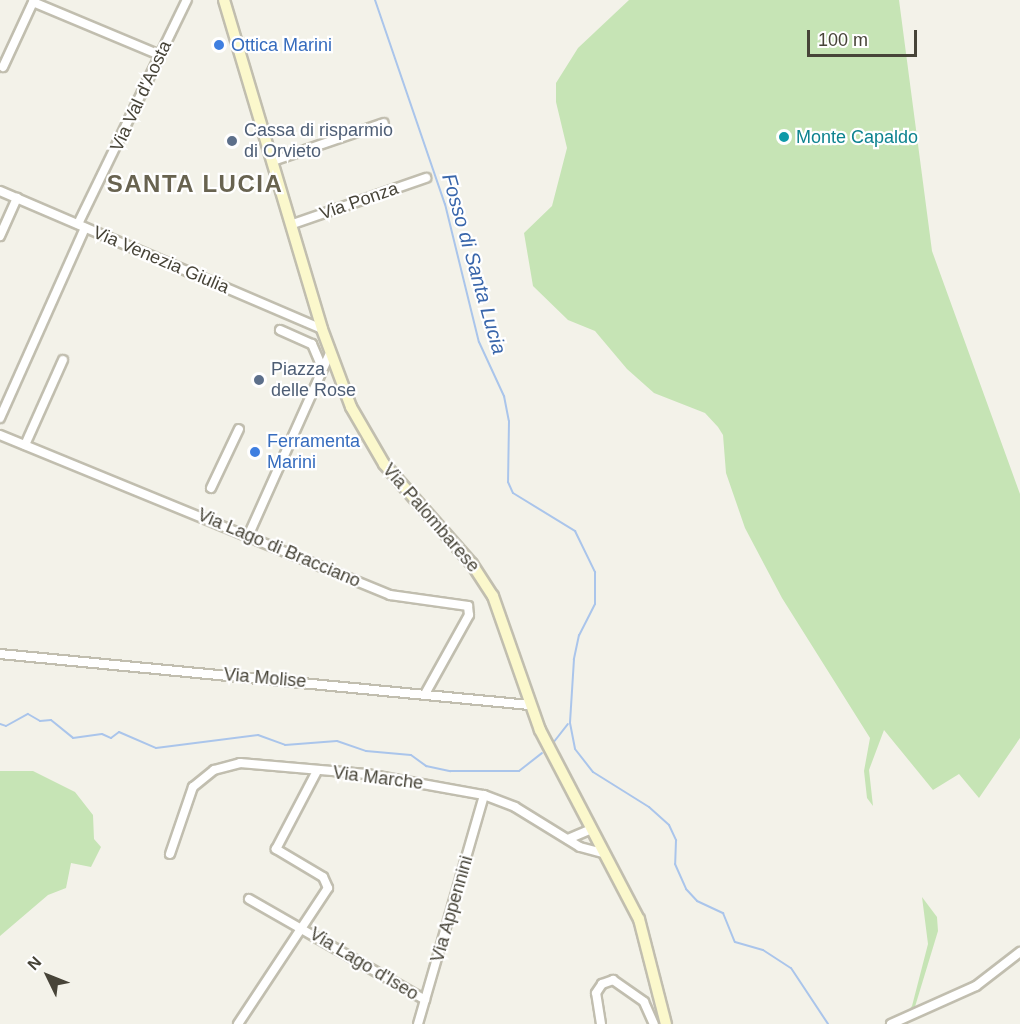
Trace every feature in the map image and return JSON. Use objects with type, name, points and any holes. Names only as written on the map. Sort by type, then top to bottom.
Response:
[{"type":"main road","name":"Via Palombarese","points":[[224,0],[322,329],[356,420],[377,455],[472,564],[493,596],[530,705],[589,830],[639,919],[666,1024]]},
{"type":"street","name":"Via Val d'Aosta","points":[[0,418],[81,226],[187,0]]},
{"type":"street","points":[[3,67],[34,1],[160,55]]},
{"type":"street","points":[[273,161],[384,123]]},
{"type":"street","name":"Via Ponza","points":[[292,224],[426,178]]},
{"type":"street","name":"Via Venezia Giulia","points":[[0,191],[322,329]]},
{"type":"street","points":[[0,236],[17,198]]},
{"type":"street","points":[[280,330],[312,344],[322,368]]},
{"type":"street","points":[[249,534],[330,353]]},
{"type":"street","points":[[25,445],[63,360]]},
{"type":"street","points":[[211,488],[239,429]]},
{"type":"street","name":"Via Lago di Bracciano","points":[[0,435],[249,534],[397,597],[470,607],[469,615],[425,694]]},
{"type":"street","name":"Via Molise","points":[[0,654],[530,705]]},
{"type":"street","points":[[170,854],[188,795],[206,774],[240,763],[317,771]]},
{"type":"street","name":"Via Marche","points":[[238,1024],[303,927],[329,883],[276,847],[317,771],[376,775],[484,795],[515,807],[568,839],[602,853]]},
{"type":"street","name":"Via Appennini","points":[[418,1024],[484,795]]},
{"type":"street","points":[[568,839],[589,830]]},
{"type":"street","name":"Via Lago d'Iseo","points":[[249,899],[303,927],[425,1000]]},
{"type":"street","points":[[891,1024],[976,986],[1020,952]]},
{"type":"street","points":[[601,1024],[596,993],[604,982],[613,980],[644,1002],[654,1024]]},
{"type":"green space","points":[[629,0],[899,0],[932,251],[1020,494],[1020,738],[979,798],[959,774],[933,790],[884,730],[869,770],[873,806],[867,798],[864,771],[870,738],[782,598],[745,528],[726,473],[723,435],[718,427],[705,413],[654,393],[627,369],[595,331],[568,320],[533,286],[524,233],[552,206],[567,148],[556,102],[556,83],[578,48]]},
{"type":"green space","points":[[0,771],[33,771],[75,792],[93,815],[94,839],[101,847],[91,867],[71,863],[66,888],[48,895],[0,936]]},
{"type":"green space","points":[[922,897],[937,917],[938,931],[914,1010],[906,1013],[912,1006],[928,944]]},
{"type":"waterway","name":"Fosso di Santa Lucia","points":[[375,0],[445,204],[479,342],[504,396],[509,421],[508,482],[513,493],[575,531],[595,572],[595,604],[579,635],[574,659],[570,723],[575,749],[593,772],[649,807],[669,825],[676,840],[675,864],[686,889],[697,901],[723,913],[735,942],[763,950],[791,968],[828,1024]]},
{"type":"waterway","points":[[0,724],[6,726],[28,714],[40,721],[51,720],[73,738],[102,734],[111,738],[119,732],[156,748],[258,735],[285,745],[337,741],[366,751],[411,755],[426,766],[450,771],[519,771],[542,753]]},
{"type":"waterway","points":[[553,743],[568,724]]},
{"type":"place","name":"Ottica Marini","points":[[219,45]]},
{"type":"place","name":"Monte Capaldo","points":[[784,137]]},
{"type":"place","name":"Cassa di risparmio di Orvieto","points":[[232,141]]},
{"type":"place","name":"Piazza delle Rose","points":[[259,380]]},
{"type":"place","name":"Ferramenta Marini","points":[[255,452]]},
{"type":"district","name":"SANTA LUCIA","points":[[195,184]]}]
